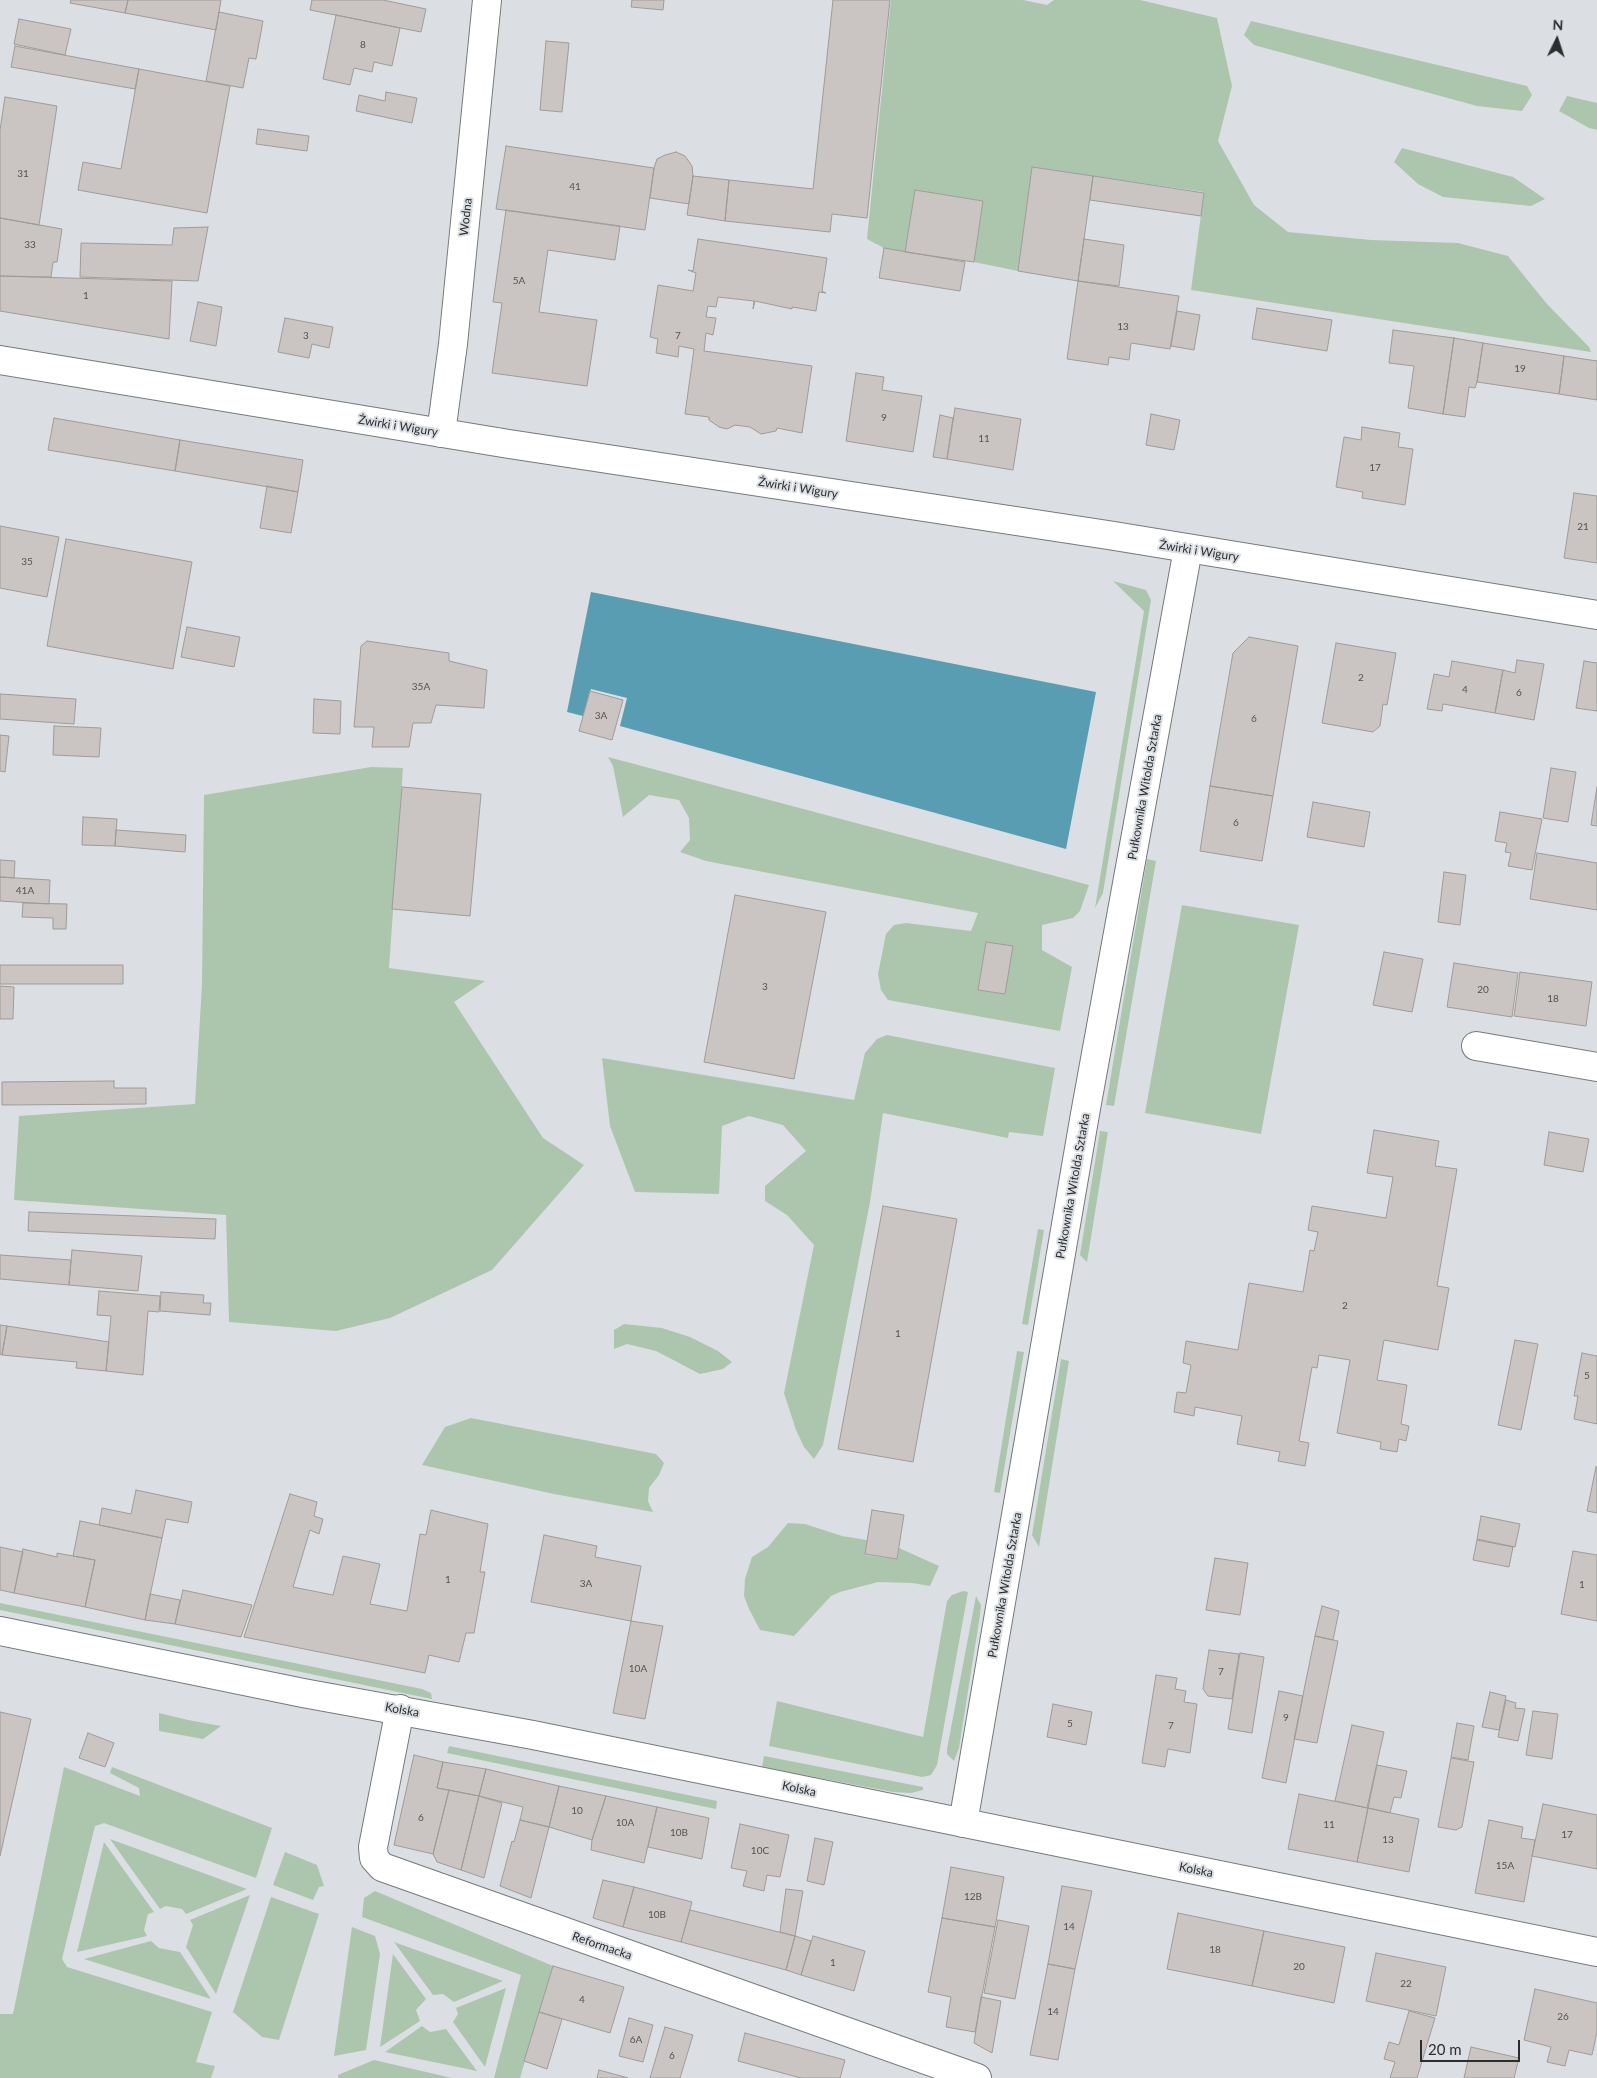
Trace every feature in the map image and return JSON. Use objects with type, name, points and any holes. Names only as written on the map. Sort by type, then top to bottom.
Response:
[{"type":"street","name":"Wodna","points":[[441,433],[453,344],[487,0]]},
{"type":"street","name":"Żwirki i Wigury","points":[[0,360],[441,433],[1108,535],[1597,615]]},
{"type":"street","name":"Pułkownika Witolda Sztarka","points":[[963,1823],[1083,1124],[1188,549]]},
{"type":"street","points":[[1476,1046],[1597,1067]]},
{"type":"street","name":"Kolska","points":[[0,1631],[294,1691],[400,1709],[1597,1952]]},
{"type":"street","name":"Reformacka","points":[[400,1709],[373,1847],[374,1858],[382,1867],[977,2078]]},
{"type":"green space","points":[[891,0],[1023,0],[1047,5],[1054,0],[1140,0],[1217,18],[1232,86],[1218,141],[1254,205],[1288,232],[1371,240],[1458,243],[1508,256],[1547,304],[1589,347],[1591,352],[1191,290],[1204,192],[1032,167],[1018,271],[974,262],[983,201],[915,190],[905,252],[884,248],[867,239]]},
{"type":"green space","points":[[1251,21],[1527,86],[1532,95],[1522,111],[1477,106],[1254,45],[1244,35]]},
{"type":"green space","points":[[1567,96],[1597,103],[1597,130],[1589,128],[1559,111]]},
{"type":"green space","points":[[1402,148],[1513,177],[1545,199],[1531,206],[1443,197],[1418,184],[1394,162]]},
{"type":"green space","points":[[1113,581],[1146,590],[1151,600],[1103,893],[1095,908],[1144,611]]},
{"type":"green space","points":[[608,757],[1089,885],[1080,911],[1073,918],[1042,925],[1042,950],[1072,967],[1060,1031],[888,1000],[881,990],[878,974],[886,934],[894,925],[906,923],[971,931],[978,913],[706,861],[680,852],[690,840],[689,818],[679,800],[649,795],[623,817],[613,766]],"holes":[[[986,942],[1012,946],[1005,994],[978,990]]]},
{"type":"green space","points":[[371,767],[403,768],[389,968],[485,981],[454,1002],[543,1138],[584,1165],[492,1270],[390,1318],[336,1331],[229,1322],[226,1215],[14,1200],[19,1116],[195,1104],[202,984],[204,795]]},
{"type":"green space","points":[[1147,859],[1156,861],[1114,1106],[1106,1105]]},
{"type":"green space","points":[[1182,905],[1299,925],[1261,1134],[1145,1113]]},
{"type":"green space","points":[[887,1035],[1055,1068],[1043,1136],[1009,1132],[1008,1138],[883,1113],[870,1202],[823,1445],[814,1459],[804,1447],[796,1430],[784,1393],[814,1245],[787,1215],[765,1201],[765,1186],[806,1151],[783,1125],[749,1116],[722,1126],[719,1194],[635,1192],[610,1126],[602,1058],[854,1100],[865,1053],[877,1039]]},
{"type":"green space","points":[[1100,1131],[1108,1132],[1087,1262],[1080,1255]]},
{"type":"green space","points":[[1038,1229],[1044,1230],[1028,1325],[1022,1324]]},
{"type":"green space","points":[[624,1324],[662,1328],[690,1337],[718,1351],[732,1362],[723,1369],[700,1374],[656,1351],[627,1344],[614,1349],[614,1330]]},
{"type":"green space","points":[[1017,1351],[1024,1352],[1000,1493],[994,1492]]},
{"type":"green space","points":[[1061,1359],[1069,1361],[1039,1547],[1032,1535]]},
{"type":"green space","points":[[471,1418],[656,1454],[664,1463],[659,1475],[649,1488],[648,1501],[653,1512],[554,1494],[422,1465],[445,1427]]},
{"type":"green space","points":[[788,1523],[805,1524],[842,1536],[867,1540],[865,1555],[897,1559],[899,1548],[939,1566],[930,1586],[912,1583],[878,1582],[831,1596],[794,1636],[760,1630],[744,1596],[745,1579],[752,1557],[768,1547]]},
{"type":"green space","points":[[963,1591],[968,1592],[937,1765],[931,1775],[922,1777],[769,1746],[777,1701],[923,1737],[947,1601],[952,1595]]},
{"type":"green space","points":[[976,1596],[981,1605],[980,1615],[959,1748],[954,1761],[947,1754],[947,1749]]},
{"type":"green space","points":[[0,1603],[422,1689],[431,1693],[432,1699],[0,1610]]},
{"type":"green space","points":[[159,1713],[221,1726],[203,1739],[159,1731]]},
{"type":"green space","points":[[449,1746],[717,1801],[716,1809],[447,1753]]},
{"type":"green space","points":[[764,1756],[923,1787],[923,1790],[911,1793],[893,1792],[762,1767]]},
{"type":"green space","points":[[64,1767],[140,1796],[139,1788],[110,1773],[112,1767],[272,1828],[256,1878],[104,1823],[95,1826],[62,1959],[67,1967],[212,2012],[196,2062],[215,2066],[211,2078],[0,2078],[0,2014],[13,2014]]},
{"type":"green space","points":[[110,1839],[247,1889],[186,1914],[182,1909],[166,1906],[160,1909]]},
{"type":"green space","points":[[104,1842],[154,1912],[148,1914],[144,1930],[147,1936],[77,1952]]},
{"type":"green space","points":[[285,1852],[317,1865],[324,1886],[319,1887],[313,1900],[273,1885]]},
{"type":"green space","points":[[375,1891],[553,1966],[520,2078],[494,2078],[521,1975],[362,1917],[364,1898]]},
{"type":"green space","points":[[250,1895],[216,1994],[186,1947],[193,1925],[190,1920]]},
{"type":"green space","points":[[271,1897],[319,1914],[279,2040],[262,2037],[233,2012]]},
{"type":"green space","points":[[352,1927],[375,1936],[380,1954],[366,2050],[334,2056]]},
{"type":"green space","points":[[151,1941],[159,1948],[180,1952],[211,1999],[84,1959]]},
{"type":"green space","points":[[394,1942],[503,1981],[454,2002],[443,1994],[433,1995]]},
{"type":"green space","points":[[393,1954],[426,1999],[416,2010],[420,2021],[380,2047]]},
{"type":"green space","points":[[506,1988],[485,2067],[453,2022],[458,2014],[456,2008]]},
{"type":"green space","points":[[422,2026],[430,2032],[446,2029],[477,2071],[385,2052]]},
{"type":"green space","points":[[374,2060],[452,2078],[338,2078],[338,2075]]},
{"type":"water","points":[[591,592],[1096,692],[1066,849],[620,726],[627,698],[591,689],[583,716],[567,712]]},
{"type":"building","points":[[71,0],[128,0],[125,13],[70,3]]},
{"type":"building","points":[[128,0],[221,0],[216,30],[125,13]]},
{"type":"building","points":[[312,0],[383,0],[426,9],[421,32],[310,10]]},
{"type":"building","points":[[632,0],[664,0],[663,10],[631,7]]},
{"type":"building","points":[[833,0],[890,0],[867,218],[832,214],[830,232],[725,221],[729,180],[813,189]]},
{"type":"building","points":[[219,12],[263,21],[256,59],[249,58],[243,88],[206,81]]},
{"type":"building","points":[[336,15],[400,28],[392,66],[374,62],[372,72],[354,68],[350,85],[323,79]]},
{"type":"building","points":[[19,19],[71,29],[65,55],[14,44]]},
{"type":"building","points":[[546,41],[569,43],[562,112],[540,110]]},
{"type":"building","points":[[15,46],[139,69],[135,89],[11,67]]},
{"type":"building","points":[[139,69],[230,86],[207,213],[78,190],[83,162],[121,169]]},
{"type":"building","points":[[386,92],[417,98],[412,123],[356,111],[359,95],[385,101]]},
{"type":"building","points":[[5,97],[57,106],[39,225],[0,218],[0,130]]},
{"type":"building","points":[[258,129],[309,136],[307,151],[256,144]]},
{"type":"building","points":[[506,146],[654,168],[645,230],[496,209]]},
{"type":"building","points":[[676,152],[685,156],[692,166],[693,176],[689,204],[650,198],[657,159]]},
{"type":"building","points":[[1032,167],[1093,176],[1078,281],[1018,271]]},
{"type":"building","points":[[693,176],[729,180],[725,221],[687,215]]},
{"type":"building","points":[[1093,176],[1204,193],[1201,216],[1090,200]]},
{"type":"building","points":[[915,190],[983,201],[974,262],[905,252]]},
{"type":"building","points":[[506,210],[620,226],[615,260],[548,250],[539,312],[597,320],[587,386],[492,373],[502,303],[493,302]]},
{"type":"building","points":[[0,218],[62,229],[57,262],[53,262],[51,277],[0,276]]},
{"type":"building","points":[[208,227],[198,281],[80,277],[81,243],[172,245],[174,228]]},
{"type":"building","points":[[698,239],[827,258],[822,291],[826,293],[819,292],[816,311],[792,307],[792,309],[755,301],[753,309],[754,301],[718,297],[716,307],[708,306],[706,317],[716,318],[713,335],[706,333],[704,351],[812,366],[802,433],[777,428],[776,431],[761,434],[750,427],[735,425],[727,429],[719,427],[709,420],[709,417],[685,414],[694,349],[679,346],[678,357],[656,353],[658,339],[650,337],[658,285],[693,291],[696,273],[688,270],[693,271]]},
{"type":"building","points":[[1084,239],[1124,245],[1119,286],[1078,281]]},
{"type":"building","points":[[884,248],[965,262],[960,291],[879,278]]},
{"type":"building","points":[[0,276],[172,281],[169,339],[0,311]]},
{"type":"building","points":[[1078,281],[1179,296],[1170,349],[1131,343],[1129,360],[1109,357],[1108,365],[1067,359]]},
{"type":"building","points":[[198,302],[222,307],[216,346],[190,341]]},
{"type":"building","points":[[1257,308],[1332,320],[1327,351],[1252,339]]},
{"type":"building","points":[[1177,311],[1200,315],[1194,350],[1171,346]]},
{"type":"building","points":[[285,318],[333,327],[329,348],[312,344],[309,358],[278,352]]},
{"type":"building","points":[[1393,330],[1454,338],[1443,414],[1408,408],[1414,366],[1389,363]]},
{"type":"building","points":[[1454,338],[1483,343],[1477,382],[1475,388],[1469,387],[1465,417],[1443,414]]},
{"type":"building","points":[[1483,343],[1564,356],[1559,394],[1477,382]]},
{"type":"building","points":[[1564,356],[1597,361],[1597,400],[1559,394]]},
{"type":"building","points":[[856,373],[884,377],[882,390],[922,396],[913,452],[846,441]]},
{"type":"building","points":[[955,408],[1021,419],[1013,470],[947,459]]},
{"type":"building","points":[[1151,414],[1180,420],[1174,450],[1146,445]]},
{"type":"building","points":[[940,415],[953,418],[947,459],[933,457]]},
{"type":"building","points":[[54,418],[180,440],[175,471],[48,450]]},
{"type":"building","points":[[1362,427],[1400,433],[1398,447],[1413,449],[1405,505],[1362,498],[1363,492],[1336,487],[1344,437],[1361,440]]},
{"type":"building","points":[[180,440],[303,460],[298,492],[175,471]]},
{"type":"building","points":[[267,486],[298,492],[291,533],[260,528]]},
{"type":"building","points":[[1574,493],[1597,496],[1597,563],[1564,558]]},
{"type":"building","points":[[0,526],[59,537],[47,597],[0,588]]},
{"type":"building","points":[[66,539],[192,562],[173,669],[47,646]]},
{"type":"building","points":[[187,627],[240,637],[234,667],[181,657]]},
{"type":"building","points":[[1249,637],[1298,646],[1273,796],[1210,786],[1233,653]]},
{"type":"building","points":[[367,641],[449,653],[449,661],[487,670],[484,708],[436,705],[431,723],[413,723],[409,747],[372,747],[374,727],[354,727],[361,646]]},
{"type":"building","points":[[1336,643],[1396,653],[1387,705],[1383,704],[1380,726],[1373,732],[1322,723]]},
{"type":"building","points":[[1517,660],[1544,664],[1534,720],[1495,713],[1503,670],[1515,673]]},
{"type":"building","points":[[1452,661],[1503,670],[1495,713],[1443,704],[1442,711],[1427,709],[1434,674],[1449,677]]},
{"type":"building","points":[[1584,661],[1597,663],[1597,711],[1576,708]]},
{"type":"building","points":[[590,691],[623,700],[612,740],[579,731]]},
{"type":"building","points":[[0,694],[76,699],[74,724],[0,719]]},
{"type":"building","points":[[314,699],[341,701],[340,734],[313,733]]},
{"type":"building","points":[[54,726],[101,728],[99,757],[53,755]]},
{"type":"building","points":[[0,735],[9,736],[5,772],[0,771]]},
{"type":"building","points":[[1551,768],[1576,772],[1568,822],[1543,818]]},
{"type":"building","points":[[1210,786],[1273,796],[1262,861],[1200,851]]},
{"type":"building","points":[[402,787],[481,794],[470,916],[392,909]]},
{"type":"building","points":[[1597,787],[1597,826],[1591,825]]},
{"type":"building","points":[[1313,802],[1370,812],[1364,847],[1307,837]]},
{"type":"building","points":[[1500,812],[1542,819],[1532,870],[1508,866],[1511,853],[1505,852],[1507,843],[1495,841]]},
{"type":"building","points":[[83,817],[117,819],[115,846],[82,845]]},
{"type":"building","points":[[116,830],[186,835],[185,852],[115,846]]},
{"type":"building","points":[[1537,853],[1597,863],[1597,910],[1530,899]]},
{"type":"building","points":[[0,860],[15,861],[14,878],[0,877]]},
{"type":"building","points":[[1444,872],[1466,875],[1460,925],[1438,922]]},
{"type":"building","points":[[0,877],[50,880],[49,904],[0,901]]},
{"type":"building","points":[[735,895],[826,912],[794,1079],[704,1062]]},
{"type":"building","points":[[23,903],[67,904],[66,929],[53,929],[53,918],[22,917]]},
{"type":"building","points":[[986,942],[1013,946],[1005,994],[978,990]]},
{"type":"building","points":[[1384,952],[1423,959],[1412,1012],[1373,1005]]},
{"type":"building","points":[[1454,963],[1518,973],[1512,1017],[1447,1007]]},
{"type":"building","points":[[0,965],[123,965],[123,984],[0,984]]},
{"type":"building","points":[[1520,972],[1592,982],[1586,1026],[1514,1016]]},
{"type":"building","points":[[0,986],[14,987],[13,1019],[0,1019]]},
{"type":"building","points":[[114,1081],[114,1088],[146,1088],[146,1104],[2,1105],[2,1082]]},
{"type":"building","points":[[1374,1130],[1439,1141],[1435,1166],[1457,1169],[1437,1286],[1449,1288],[1438,1350],[1384,1340],[1377,1380],[1407,1385],[1401,1424],[1409,1426],[1406,1441],[1399,1439],[1397,1452],[1380,1449],[1381,1442],[1337,1433],[1350,1360],[1319,1355],[1317,1368],[1312,1367],[1299,1441],[1309,1443],[1305,1466],[1278,1461],[1280,1452],[1237,1444],[1242,1416],[1195,1407],[1194,1416],[1174,1412],[1177,1392],[1186,1393],[1191,1365],[1183,1363],[1186,1341],[1238,1350],[1249,1283],[1303,1292],[1310,1250],[1314,1251],[1318,1232],[1308,1230],[1312,1206],[1386,1218],[1393,1177],[1367,1173]]},
{"type":"building","points":[[1549,1132],[1589,1139],[1583,1172],[1544,1165]]},
{"type":"building","points":[[883,1206],[957,1219],[913,1462],[838,1449]]},
{"type":"building","points":[[29,1212],[216,1219],[215,1239],[28,1231]]},
{"type":"building","points":[[72,1250],[142,1256],[138,1291],[69,1285]]},
{"type":"building","points":[[0,1255],[71,1260],[69,1285],[0,1279]]},
{"type":"building","points":[[99,1291],[160,1296],[159,1312],[148,1311],[143,1375],[106,1371],[111,1316],[97,1315]]},
{"type":"building","points":[[161,1292],[204,1295],[203,1303],[211,1303],[210,1315],[160,1311]]},
{"type":"building","points":[[0,1325],[7,1326],[2,1355],[0,1354]]},
{"type":"building","points":[[7,1326],[109,1342],[106,1371],[76,1368],[77,1362],[2,1355]]},
{"type":"building","points":[[1515,1340],[1538,1344],[1521,1430],[1498,1425]]},
{"type":"building","points":[[1582,1353],[1597,1356],[1597,1424],[1574,1419],[1578,1396],[1574,1396]]},
{"type":"building","points":[[1597,1467],[1597,1513],[1587,1511]]},
{"type":"building","points":[[136,1490],[192,1502],[188,1523],[166,1519],[162,1538],[99,1525],[102,1508],[131,1514]]},
{"type":"building","points":[[290,1494],[317,1502],[314,1516],[323,1519],[319,1534],[310,1530],[293,1587],[333,1595],[343,1556],[380,1564],[370,1604],[407,1611],[420,1534],[426,1535],[431,1510],[488,1524],[480,1572],[485,1572],[474,1633],[466,1633],[459,1662],[429,1655],[425,1673],[244,1637]]},
{"type":"building","points":[[872,1510],[904,1515],[897,1559],[865,1554]]},
{"type":"building","points":[[1481,1516],[1520,1524],[1515,1547],[1477,1539]]},
{"type":"building","points":[[80,1521],[162,1538],[145,1620],[85,1607],[95,1560],[73,1556]]},
{"type":"building","points":[[544,1535],[597,1546],[595,1557],[641,1566],[631,1621],[531,1602]]},
{"type":"building","points":[[1477,1540],[1513,1547],[1509,1567],[1473,1560]]},
{"type":"building","points":[[0,1547],[23,1552],[14,1593],[0,1590]]},
{"type":"building","points":[[23,1549],[57,1557],[57,1553],[95,1560],[85,1607],[14,1593]]},
{"type":"building","points":[[1573,1551],[1597,1555],[1597,1621],[1561,1614]]},
{"type":"building","points":[[1215,1558],[1248,1563],[1240,1615],[1206,1610]]},
{"type":"building","points":[[183,1590],[252,1605],[241,1637],[175,1624]]},
{"type":"building","points":[[150,1594],[180,1600],[175,1624],[145,1620]]},
{"type":"building","points":[[1322,1606],[1339,1611],[1333,1640],[1315,1636]]},
{"type":"building","points":[[631,1621],[663,1626],[645,1719],[613,1713]]},
{"type":"building","points":[[1315,1636],[1338,1641],[1317,1743],[1294,1739]]},
{"type":"building","points":[[1209,1650],[1239,1654],[1232,1699],[1208,1696],[1203,1689]]},
{"type":"building","points":[[1240,1653],[1264,1657],[1252,1733],[1228,1729]]},
{"type":"building","points":[[1156,1675],[1177,1678],[1175,1689],[1186,1691],[1184,1702],[1197,1704],[1190,1753],[1168,1749],[1165,1767],[1142,1763]]},
{"type":"building","points":[[1279,1691],[1303,1696],[1286,1783],[1262,1778]]},
{"type":"building","points":[[1490,1692],[1506,1696],[1499,1730],[1482,1727]]},
{"type":"building","points":[[1506,1700],[1516,1703],[1515,1708],[1525,1709],[1518,1741],[1498,1737]]},
{"type":"building","points":[[1053,1704],[1092,1712],[1086,1745],[1047,1737]]},
{"type":"building","points":[[1533,1711],[1558,1714],[1552,1759],[1526,1755]]},
{"type":"building","points":[[0,1712],[31,1719],[0,1856]]},
{"type":"building","points":[[1457,1723],[1474,1726],[1468,1760],[1451,1757]]},
{"type":"building","points":[[1352,1725],[1384,1732],[1367,1808],[1335,1801]]},
{"type":"building","points":[[88,1733],[114,1743],[105,1767],[79,1758]]},
{"type":"building","points":[[414,1755],[443,1762],[437,1788],[449,1790],[433,1854],[394,1845]]},
{"type":"building","points":[[1451,1758],[1474,1762],[1462,1827],[1456,1830],[1438,1827]]},
{"type":"building","points":[[443,1762],[486,1769],[479,1796],[437,1788]]},
{"type":"building","points":[[1377,1765],[1407,1771],[1401,1798],[1394,1797],[1390,1813],[1368,1808]]},
{"type":"building","points":[[486,1769],[559,1786],[549,1827],[520,1820],[523,1807],[479,1796]]},
{"type":"building","points":[[559,1786],[606,1796],[592,1840],[549,1827]]},
{"type":"building","points":[[449,1790],[479,1796],[461,1870],[437,1862],[433,1854]]},
{"type":"building","points":[[1299,1794],[1368,1808],[1357,1862],[1288,1849]]},
{"type":"building","points":[[479,1796],[502,1803],[484,1878],[461,1870]]},
{"type":"building","points":[[606,1796],[657,1807],[644,1863],[591,1850],[592,1840]]},
{"type":"building","points":[[1543,1804],[1597,1815],[1597,1869],[1532,1856]]},
{"type":"building","points":[[657,1807],[709,1818],[702,1859],[648,1847]]},
{"type":"building","points":[[1368,1808],[1419,1819],[1409,1872],[1357,1862]]},
{"type":"building","points":[[520,1820],[549,1827],[531,1898],[500,1886],[512,1841],[514,1842]]},
{"type":"building","points":[[1489,1820],[1523,1827],[1521,1838],[1535,1840],[1524,1902],[1475,1893]]},
{"type":"building","points":[[740,1824],[789,1835],[780,1877],[767,1875],[764,1891],[743,1886],[747,1871],[731,1868]]},
{"type":"building","points":[[815,1838],[833,1842],[824,1885],[807,1881]]},
{"type":"building","points":[[951,1867],[1004,1877],[995,1927],[942,1918]]},
{"type":"building","points":[[603,1880],[634,1887],[623,1927],[593,1918]]},
{"type":"building","points":[[1062,1886],[1092,1891],[1075,1969],[1048,1964]]},
{"type":"building","points":[[634,1887],[692,1902],[681,1942],[623,1927]]},
{"type":"building","points":[[786,1889],[803,1891],[795,1936],[780,1932]]},
{"type":"building","points":[[690,1910],[795,1936],[786,1970],[681,1942]]},
{"type":"building","points":[[1178,1913],[1264,1931],[1252,1986],[1167,1969]]},
{"type":"building","points":[[942,1918],[995,1927],[975,2032],[946,2027],[951,1997],[928,1992]]},
{"type":"building","points":[[998,1920],[1029,1926],[1015,1999],[984,1993]]},
{"type":"building","points":[[1264,1931],[1345,1947],[1334,2003],[1252,1986]]},
{"type":"building","points":[[795,1936],[811,1941],[801,1975],[786,1970]]},
{"type":"building","points":[[813,1936],[865,1951],[854,1991],[801,1975]]},
{"type":"building","points":[[1376,1953],[1446,1967],[1436,2016],[1366,2001]]},
{"type":"building","points":[[1048,1964],[1075,1969],[1058,2060],[1030,2055]]},
{"type":"building","points":[[553,1966],[624,1987],[610,2033],[539,2012]]},
{"type":"building","points":[[1535,1989],[1597,2003],[1597,2032],[1592,2055],[1569,2050],[1565,2066],[1547,2062],[1551,2047],[1524,2040]]},
{"type":"building","points":[[981,1997],[1001,2001],[992,2053],[974,2043]]},
{"type":"building","points":[[1409,2011],[1435,2018],[1417,2078],[1390,2078],[1395,2062],[1384,2059],[1389,2042],[1399,2045]]},
{"type":"building","points":[[539,2012],[562,2019],[547,2069],[524,2061]]},
{"type":"building","points":[[629,2018],[653,2025],[643,2062],[619,2056]]},
{"type":"building","points":[[665,2027],[693,2035],[680,2078],[650,2078]]},
{"type":"building","points":[[745,2033],[845,2060],[840,2078],[801,2078],[738,2061]]},
{"type":"building","points":[[1471,2047],[1519,2058],[1514,2078],[1464,2078]]},
{"type":"building","points":[[599,2070],[628,2078],[597,2078]]}]
